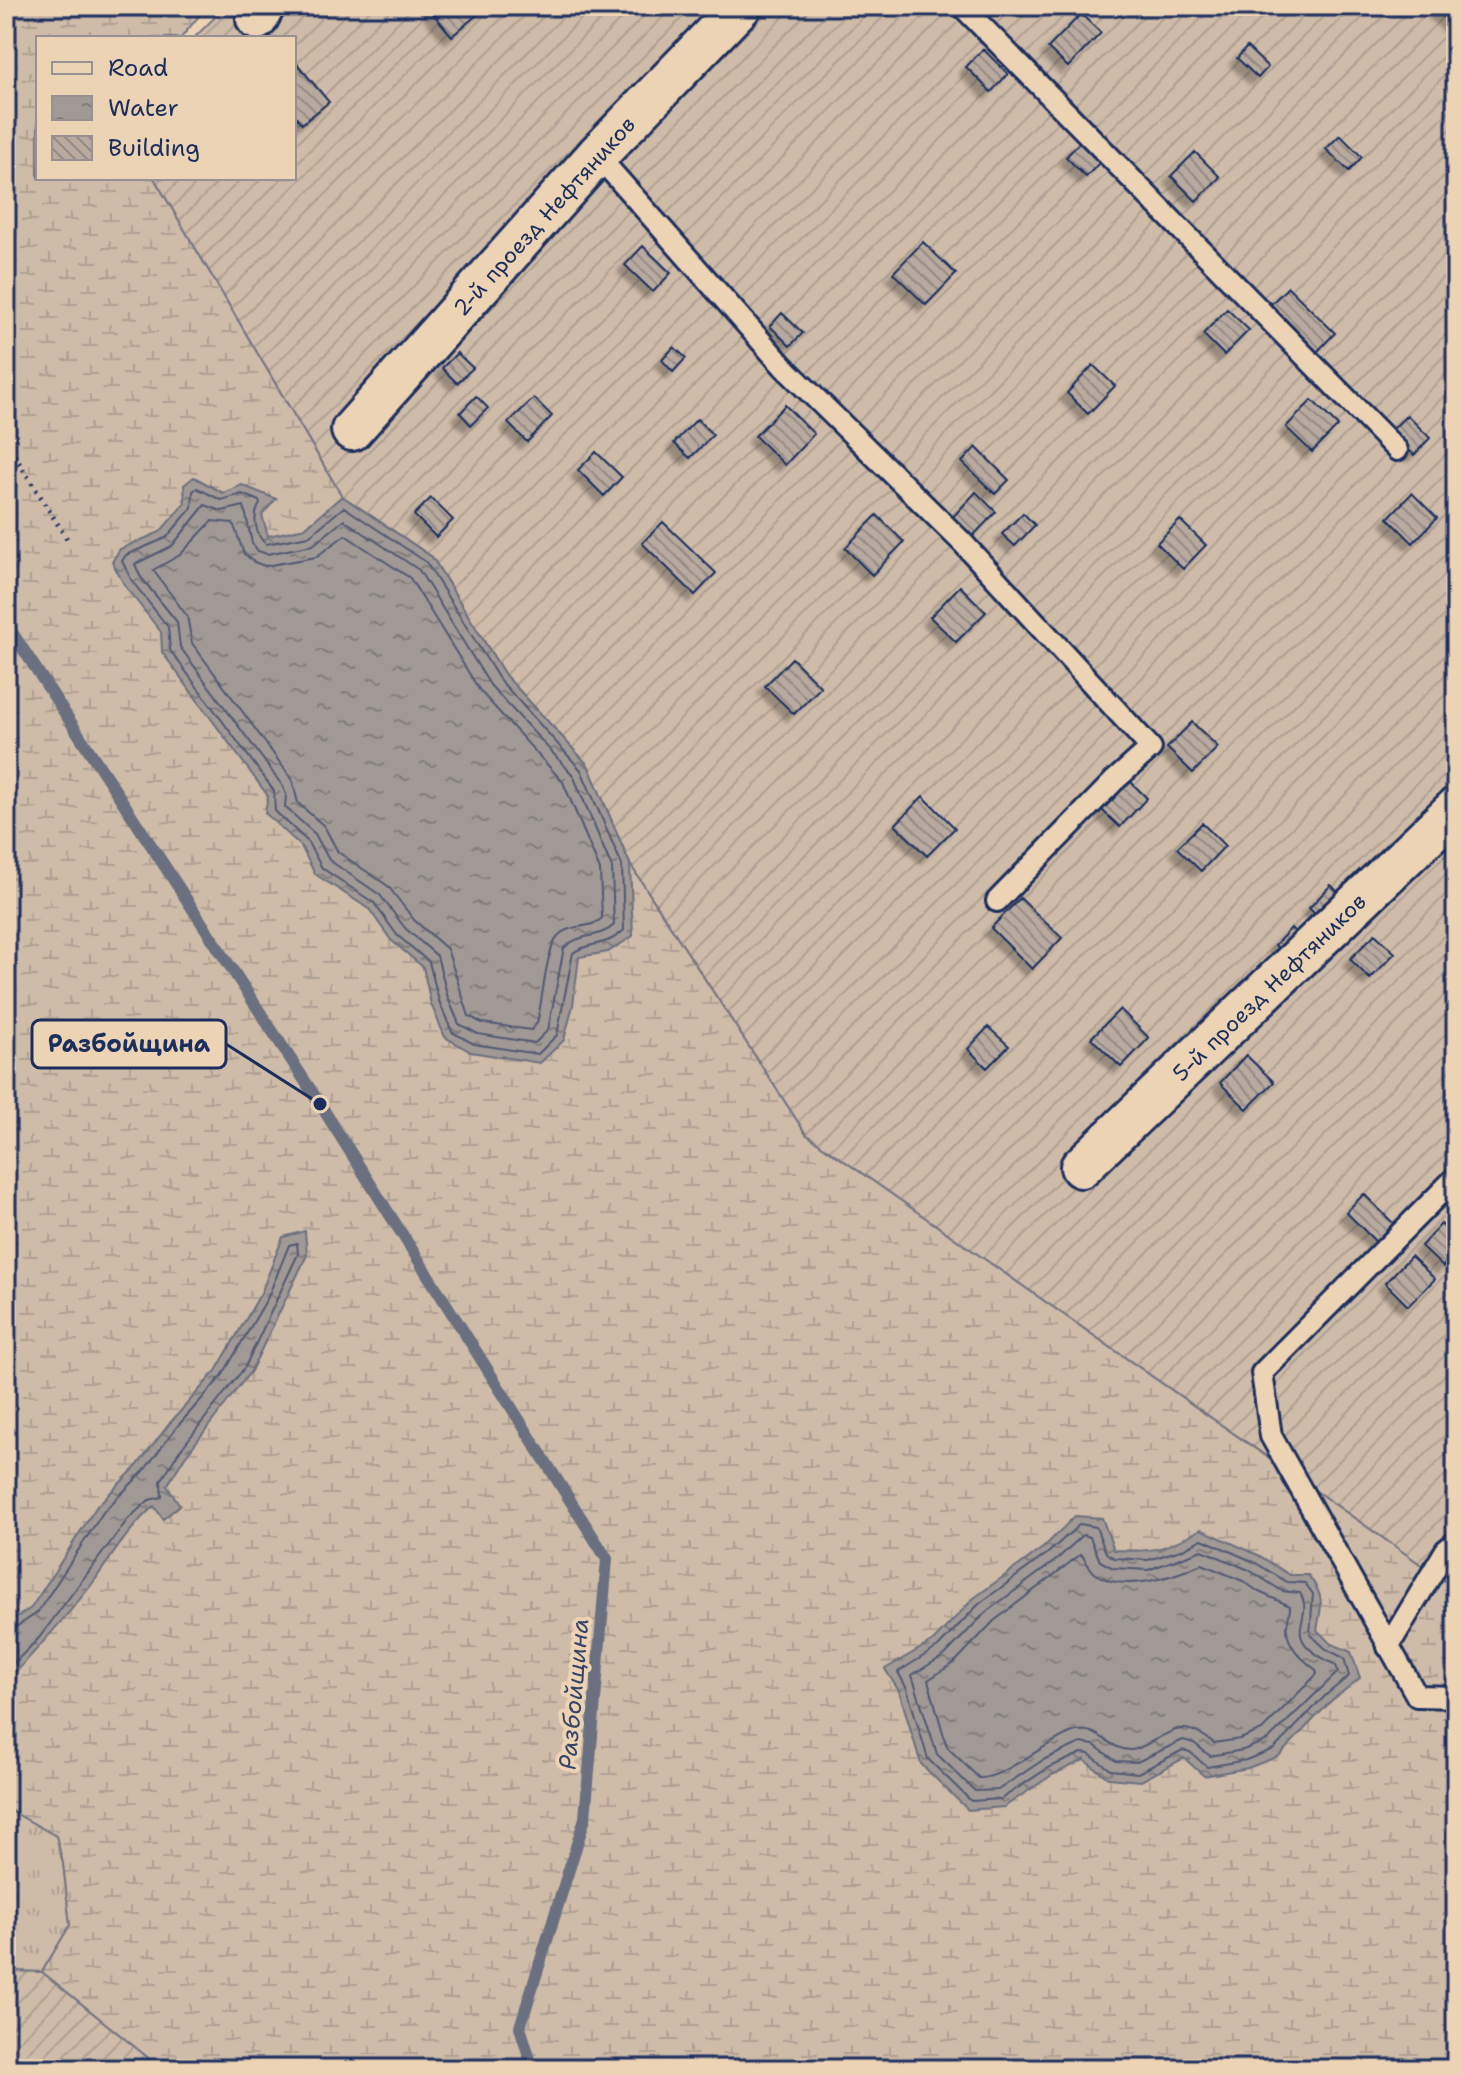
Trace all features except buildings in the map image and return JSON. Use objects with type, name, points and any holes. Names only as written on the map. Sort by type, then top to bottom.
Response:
[{"type":"street","name":"2-й проезд Нефтяников","points":[[352,430],[597,155],[741,6]]},
{"type":"street","name":"5-й проезд Нефтяников","points":[[1081,1167],[1456,808]]},
{"type":"lane","points":[[962,6],[1397,450]]},
{"type":"lane","points":[[597,155],[783,366],[963,543],[1151,748],[1114,781],[997,901]]},
{"type":"lane","points":[[1456,1177],[1262,1373],[1271,1436],[1417,1696],[1456,1697]]},
{"type":"lane","points":[[1388,1647],[1446,1550],[1456,1542]]},
{"type":"path","points":[[6,442],[69,542]]},
{"type":"green space","points":[[6,6],[207,6],[183,36],[36,36],[36,180],[155,180],[342,496],[588,765],[630,864],[806,1134],[1456,1589],[1456,1766],[1445,1787],[1456,1798],[1456,2069],[162,2069],[42,1972],[70,1925],[63,1863],[56,1836],[6,1808]]},
{"type":"green space","points":[[226,6],[1456,6],[1456,1589],[806,1134],[630,864],[588,765],[505,675],[432,557],[342,496],[155,180],[296,180],[296,36],[196,36]]},
{"type":"green space","points":[[6,1808],[56,1836],[63,1863],[70,1925],[42,1972],[6,1971]]},
{"type":"green space","points":[[6,1971],[42,1972],[162,2069],[6,2069]]},
{"type":"water","points":[[194,477],[223,493],[242,485],[276,499],[262,515],[268,536],[305,528],[342,496],[432,557],[505,675],[588,765],[630,864],[633,936],[608,952],[579,957],[573,1005],[564,1040],[540,1063],[471,1052],[445,1037],[431,1004],[423,967],[391,940],[369,909],[315,874],[301,846],[265,813],[268,796],[162,652],[161,632],[125,586],[112,562],[120,549],[160,532],[185,503],[184,485]]},
{"type":"water","points":[[305,1231],[307,1255],[251,1371],[184,1458],[167,1486],[180,1505],[163,1519],[154,1506],[145,1515],[71,1610],[6,1683],[6,1624],[31,1608],[97,1506],[137,1466],[216,1371],[261,1293],[283,1237]]},
{"type":"water","points":[[1075,1516],[1102,1518],[1114,1550],[1159,1548],[1201,1529],[1258,1555],[1290,1575],[1308,1575],[1321,1601],[1317,1630],[1330,1643],[1351,1652],[1360,1678],[1331,1701],[1279,1756],[1248,1768],[1204,1776],[1184,1758],[1141,1781],[1108,1778],[1084,1760],[1052,1775],[1004,1807],[968,1810],[921,1764],[899,1691],[885,1669],[933,1641],[974,1598],[1044,1547]]},
{"type":"waterway","name":"Разбойщина","points":[[6,623],[320,1104],[607,1559],[585,1818],[520,2027],[533,2069]]},
{"type":"place","name":"Разбойщина","points":[[320,1104]]}]
